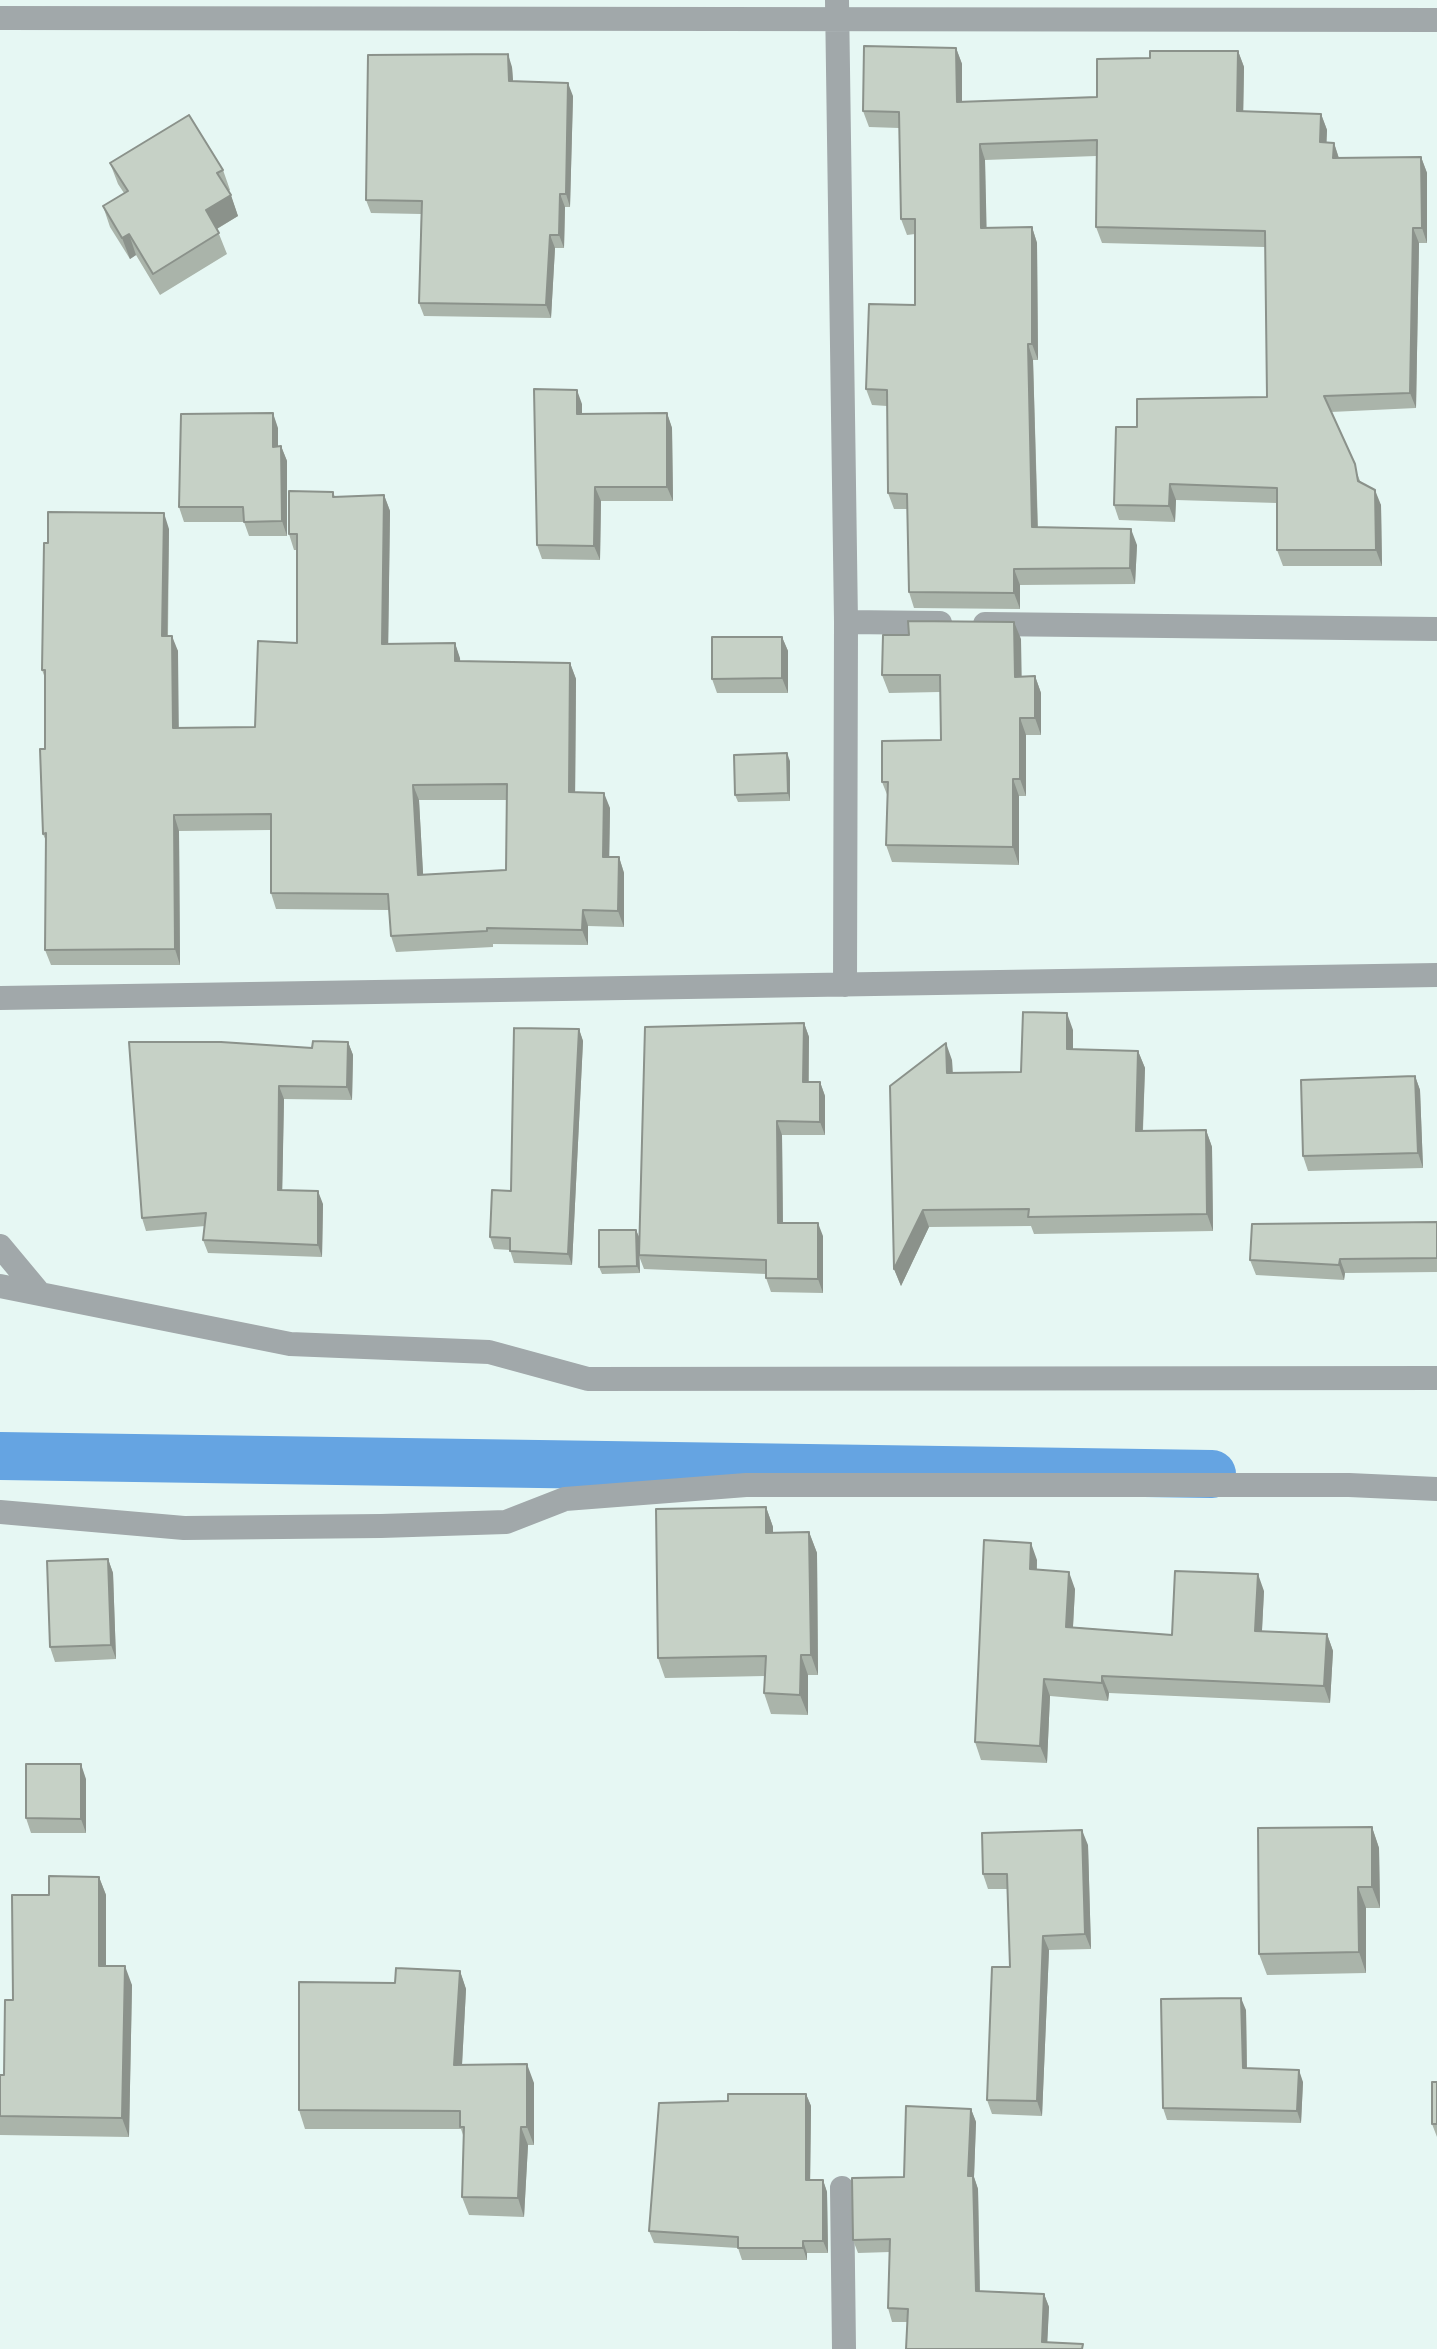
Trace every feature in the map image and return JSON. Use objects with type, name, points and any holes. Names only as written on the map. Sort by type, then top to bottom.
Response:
[{"type":"street","points":[[1,15],[837,10],[1437,20]]},
{"type":"street","points":[[837,10],[846,622],[845,985]]},
{"type":"street","points":[[846,622],[1437,629]]},
{"type":"street","points":[[0,998],[1437,975]]},
{"type":"street","points":[[0,1246],[40,1294]]},
{"type":"street","points":[[0,1286],[290,1344],[489,1352],[588,1379],[1437,1378]]},
{"type":"street","points":[[0,1512],[184,1528],[381,1526],[506,1522],[565,1499],[746,1485],[1349,1485],[1437,1489]]},
{"type":"street","points":[[842,2188],[844,2349]]},
{"type":"building","points":[[864,46],[956,48],[957,102],[1097,97],[1097,59],[1150,58],[1150,51],[1238,51],[1237,111],[1321,114],[1320,142],[1334,143],[1333,158],[1421,157],[1422,228],[1413,228],[1410,393],[1324,396],[1355,464],[1358,481],[1375,490],[1376,550],[1277,550],[1277,488],[1170,484],[1169,506],[1114,505],[1116,427],[1137,427],[1137,399],[1267,397],[1265,231],[1096,227],[1097,140],[980,144],[981,228],[1032,227],[1032,344],[1028,344],[1032,527],[1131,529],[1130,568],[1014,569],[1014,593],[909,592],[907,494],[888,493],[887,390],[866,389],[869,304],[915,305],[915,219],[901,219],[899,112],[863,111]]},
{"type":"building","points":[[508,54],[509,81],[568,83],[566,194],[560,194],[559,235],[550,235],[546,305],[419,303],[422,201],[366,200],[368,55]]},
{"type":"building","points":[[189,115],[223,170],[217,173],[231,195],[206,210],[219,233],[153,274],[129,234],[122,238],[103,206],[128,191],[110,163]]},
{"type":"building","points":[[534,389],[577,390],[577,414],[667,413],[667,487],[595,487],[594,546],[537,545]]},
{"type":"building","points":[[273,413],[273,447],[281,446],[282,521],[244,522],[243,507],[179,507],[181,414]]},
{"type":"building","points":[[289,491],[333,492],[333,497],[384,495],[382,644],[455,643],[455,661],[570,663],[569,792],[604,793],[603,857],[619,857],[618,911],[583,910],[582,930],[487,928],[487,931],[391,936],[388,894],[271,893],[271,814],[174,815],[175,949],[45,950],[46,833],[43,834],[40,749],[45,749],[45,670],[42,670],[44,543],[48,543],[48,512],[164,513],[162,636],[172,636],[173,728],[255,727],[258,641],[297,643],[297,534],[289,534]],"holes":[[[507,784],[506,870],[418,875],[413,785]]]},
{"type":"building","points":[[908,621],[1014,622],[1015,677],[1035,676],[1035,718],[1020,718],[1020,779],[1013,779],[1013,847],[886,845],[888,782],[882,782],[882,741],[941,740],[940,675],[882,675],[883,635],[909,635]]},
{"type":"building","points":[[712,637],[782,637],[782,678],[712,679]]},
{"type":"building","points":[[787,753],[788,793],[735,795],[734,755]]},
{"type":"building","points":[[1023,1012],[1067,1013],[1067,1049],[1138,1051],[1136,1131],[1206,1130],[1207,1214],[1028,1217],[1029,1209],[923,1210],[894,1269],[890,1086],[946,1043],[947,1073],[1021,1072]]},
{"type":"building","points":[[804,1023],[803,1082],[820,1082],[820,1122],[777,1121],[778,1223],[818,1223],[818,1279],[766,1278],[766,1260],[639,1255],[645,1027]]},
{"type":"building","points":[[514,1028],[579,1029],[568,1254],[510,1251],[510,1238],[490,1237],[492,1190],[511,1191]]},
{"type":"building","points":[[313,1041],[348,1042],[347,1087],[279,1086],[278,1190],[318,1191],[318,1245],[203,1240],[206,1213],[142,1218],[129,1042],[221,1042],[312,1048]]},
{"type":"building","points":[[1415,1076],[1418,1153],[1303,1156],[1301,1080]]},
{"type":"building","points":[[1437,1222],[1437,1258],[1340,1259],[1339,1265],[1250,1260],[1252,1224]]},
{"type":"building","points":[[599,1230],[636,1230],[637,1266],[599,1267]]},
{"type":"building","points":[[766,1507],[766,1533],[809,1532],[811,1655],[801,1655],[800,1695],[764,1693],[766,1656],[658,1658],[656,1509]]},
{"type":"building","points":[[984,1540],[1031,1543],[1030,1569],[1069,1572],[1066,1627],[1172,1635],[1175,1571],[1258,1574],[1255,1631],[1327,1634],[1324,1686],[1102,1676],[1102,1683],[1044,1679],[1040,1746],[975,1742]]},
{"type":"building","points":[[108,1559],[111,1645],[50,1647],[47,1561]]},
{"type":"building","points":[[26,1764],[81,1764],[81,1819],[26,1818]]},
{"type":"building","points":[[1372,1827],[1372,1887],[1358,1887],[1359,1952],[1259,1954],[1258,1828]]},
{"type":"building","points":[[1082,1830],[1085,1934],[1043,1936],[1037,2101],[987,2100],[992,1967],[1010,1967],[1007,1874],[983,1874],[982,1833]]},
{"type":"building","points":[[49,1876],[99,1877],[99,1966],[125,1966],[122,2118],[0,2116],[5,2000],[13,2000],[12,1895],[49,1895]]},
{"type":"building","points":[[396,1968],[460,1971],[454,2065],[527,2064],[527,2127],[521,2127],[518,2198],[462,2197],[464,2127],[460,2127],[460,2111],[299,2110],[299,1982],[395,1983]]},
{"type":"building","points":[[1241,1998],[1243,2068],[1299,2070],[1297,2111],[1163,2108],[1161,1999]]},
{"type":"building","points":[[1432,2082],[1437,2082],[1437,2124],[1432,2124]]},
{"type":"building","points":[[728,2094],[806,2094],[806,2180],[823,2180],[823,2241],[803,2241],[803,2248],[738,2248],[738,2237],[649,2231],[659,2103],[728,2101]]},
{"type":"building","points":[[906,2106],[971,2109],[968,2176],[973,2176],[976,2291],[1044,2294],[1042,2342],[1083,2344],[1082,2349],[906,2349],[908,2309],[888,2308],[890,2239],[853,2240],[852,2178],[904,2177]]},
{"type":"waterway","points":[[0,1456],[1212,1474]]}]
